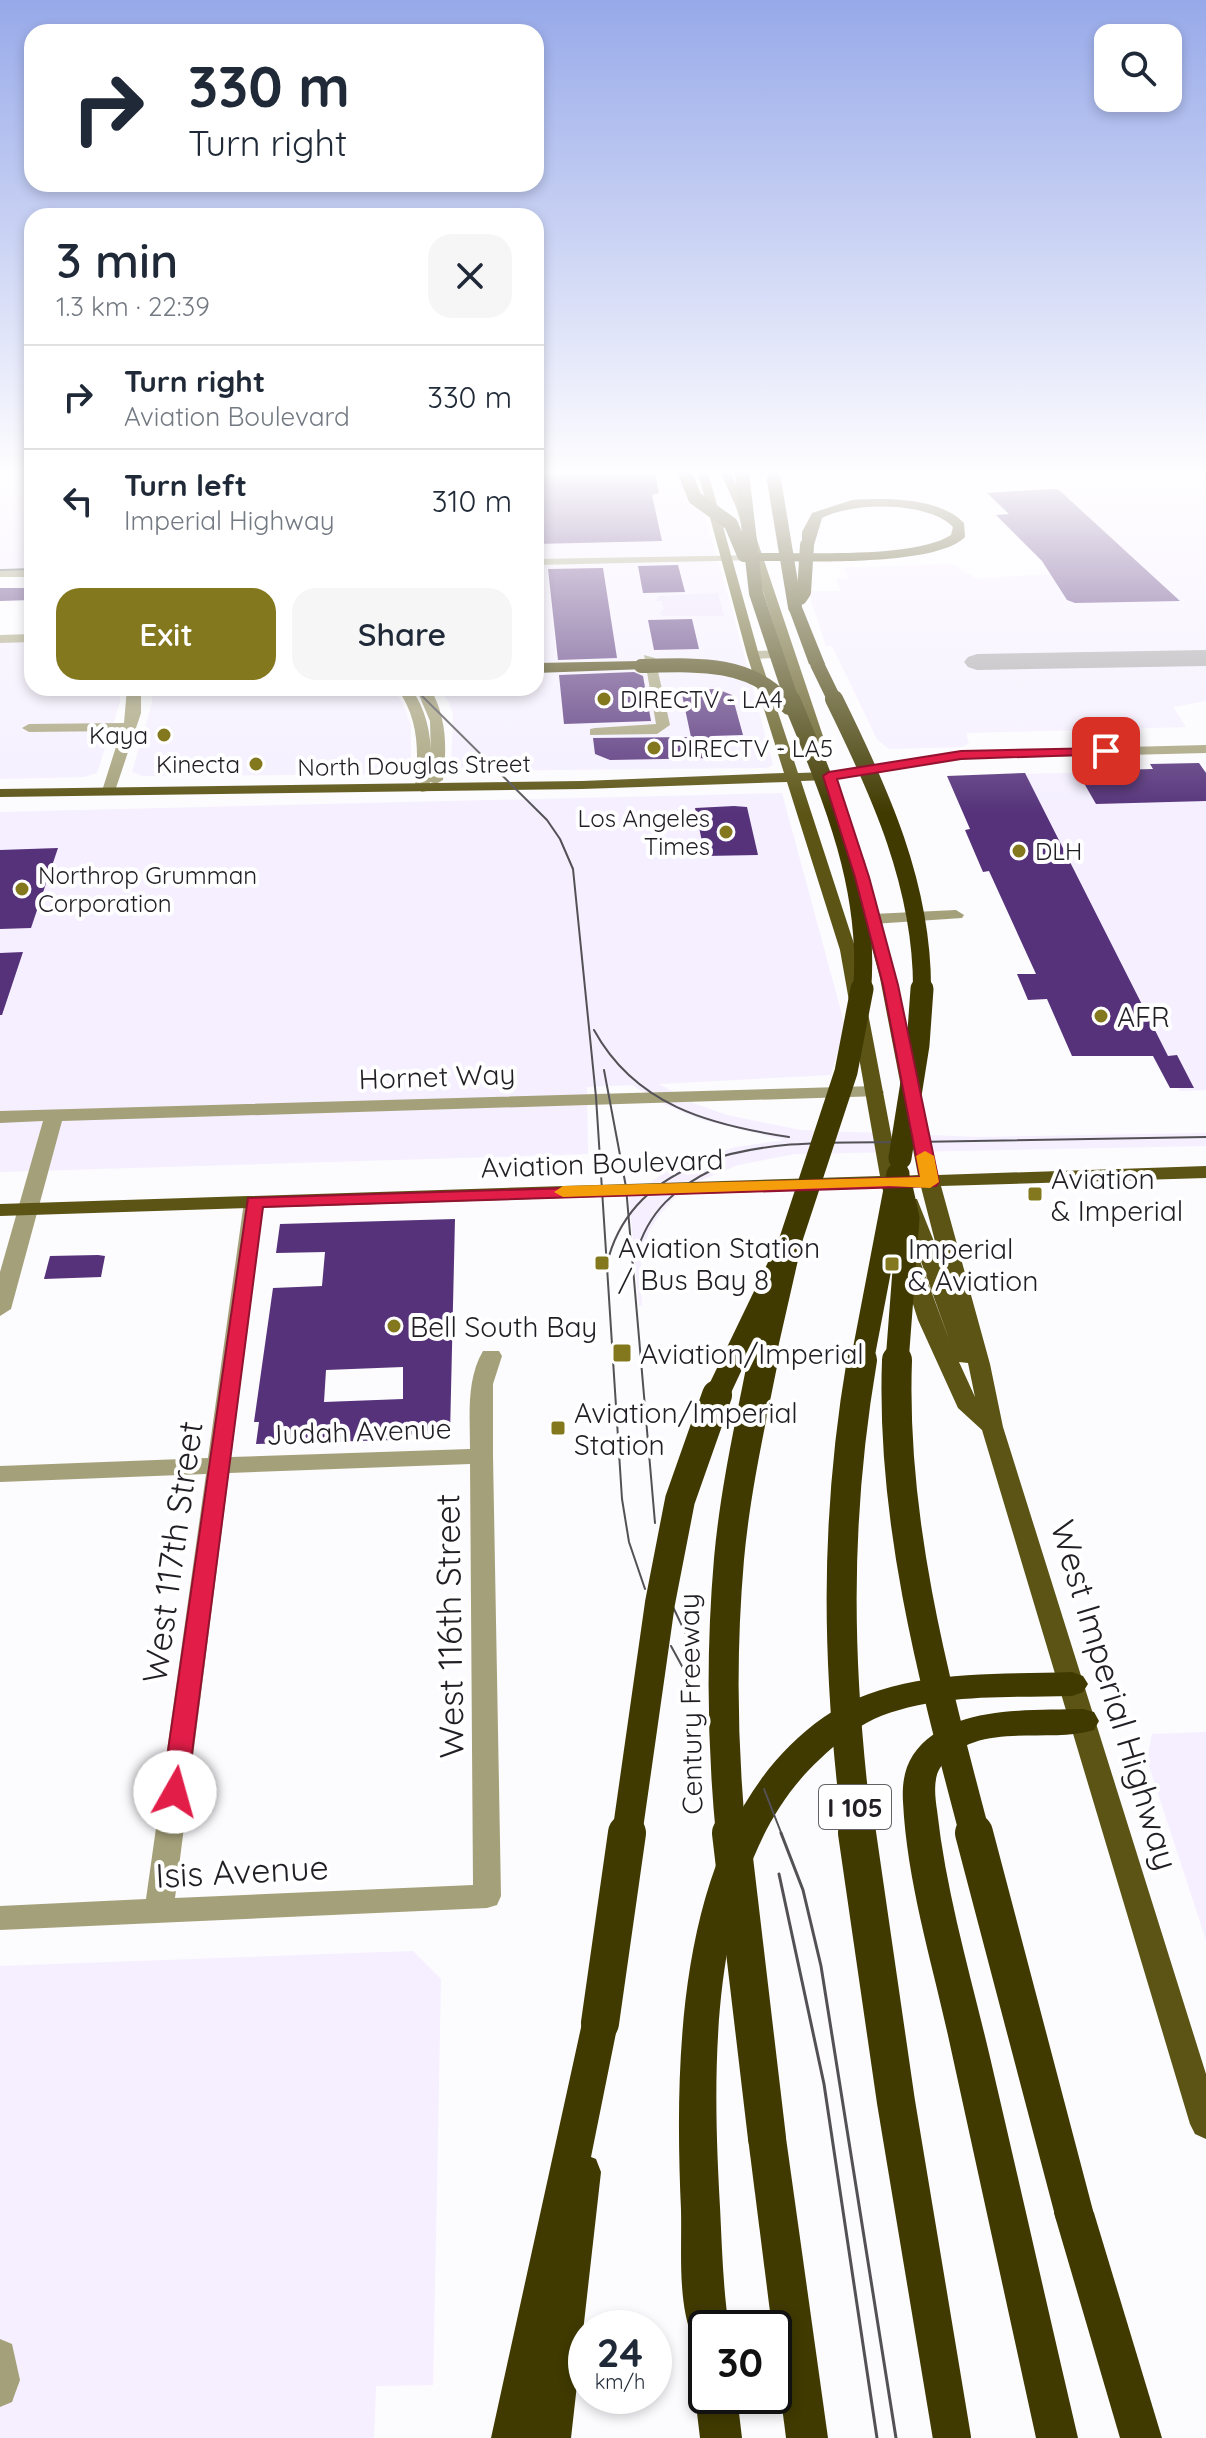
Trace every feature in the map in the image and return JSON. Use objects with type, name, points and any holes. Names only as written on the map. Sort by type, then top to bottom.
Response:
[{"type":"highway","points":[[753,587],[759,607]]},
{"type":"highway","name":"Century Freeway","points":[[756,587],[759,607],[806,721],[844,830],[861,902],[864,968],[856,1036],[846,1080],[791,1237],[740,1476],[728,1558],[722,1663],[729,1845],[807,2438]]},
{"type":"highway","name":"I 105","points":[[792,587],[795,607],[817,664],[862,755],[902,852],[919,921],[922,978],[906,1179],[847,1459],[840,1555],[841,1657],[854,1805],[882,2019],[952,2438]]},
{"type":"highway","points":[[795,607],[804,587]]},
{"type":"highway","points":[[544,668],[677,665],[735,670],[775,686],[806,721]]},
{"type":"highway","points":[[906,1179],[908,1215],[898,1357],[897,1435],[901,1495],[913,1577],[928,1657],[1130,2438]]},
{"type":"highway","points":[[512,2438],[540,2383],[600,2023],[660,1603],[680,1500],[717,1395],[791,1237]]},
{"type":"highway","points":[[707,2310],[695,2145],[696,2049],[721,1906],[745,1838],[769,1792],[795,1758],[837,1724],[881,1704],[918,1696],[1072,1684]]},
{"type":"highway","points":[[1057,2438],[958,1998],[922,1824],[919,1788],[924,1766],[938,1748],[968,1732],[1083,1721]]},
{"type":"highway","points":[[1074,2213],[1141,2438]]},
{"type":"highway","points":[[540,2383],[550,2438]]},
{"type":"highway","points":[[718,2414],[721,2438]]},
{"type":"main road","points":[[734,587],[783,705],[806,721]]},
{"type":"main road","points":[[767,587],[806,721],[829,776],[873,919],[898,1023],[905,1191],[966,1357],[984,1377]]},
{"type":"main road","points":[[760,655],[793,779],[848,950],[875,1092],[906,1179]]},
{"type":"main road","name":"North Douglas Street","points":[[0,793],[428,788],[829,776]]},
{"type":"main road","points":[[837,917],[855,926],[883,999],[898,1023]]},
{"type":"main road","name":"Aviation Boulevard","points":[[0,1210],[906,1179],[1206,1172]]},
{"type":"main road","name":"West Imperial Highway","points":[[906,1179],[903,1239],[929,1320],[969,1408],[992,1427]]},
{"type":"main road","name":"West Imperial Highway","points":[[906,1179],[984,1377],[992,1427],[1206,2124]]},
{"type":"street","points":[[0,639],[24,638]]},
{"type":"street","points":[[760,655],[788,654]]},
{"type":"street","points":[[595,732],[657,730],[663,725],[649,658]]},
{"type":"street","points":[[109,791],[130,727],[133,696]]},
{"type":"street","points":[[409,696],[419,710],[424,726],[428,788]]},
{"type":"street","points":[[428,696],[438,718],[428,788]]},
{"type":"street","points":[[29,728],[130,727]]},
{"type":"street","points":[[829,776],[961,755],[1206,749]]},
{"type":"street","points":[[873,919],[956,915]]},
{"type":"street","name":"Hornet Way","points":[[0,1117],[875,1092]]},
{"type":"street","points":[[0,1309],[54,1116]]},
{"type":"street","name":"West 117th Street","points":[[159,1911],[254,1202]]},
{"type":"street","name":"West 116th Street","points":[[487,1896],[481,1456],[482,1384],[491,1356]]},
{"type":"street","name":"Judah Avenue","points":[[0,1474],[481,1456]]},
{"type":"street","name":"Isis Avenue","points":[[0,1918],[487,1896]]},
{"type":"street","points":[[0,2356],[3,2380],[0,2390]]},
{"type":"shaded area","points":[[544,587],[725,587],[773,765],[767,768],[451,771],[453,714],[444,696],[544,696]]},
{"type":"shaded area","points":[[839,587],[1206,587],[1206,701],[1173,707],[1186,727],[966,733],[969,743],[963,747],[889,749],[877,739],[832,646],[826,646],[808,591],[841,591]]},
{"type":"shaded area","points":[[718,593],[724,616],[663,616],[659,613],[664,609],[662,601],[656,601],[659,596]]},
{"type":"shaded area","points":[[0,642],[24,642],[24,696],[120,696],[97,773],[84,777],[0,779]]},
{"type":"shaded area","points":[[152,696],[397,696],[411,725],[411,772],[143,776],[132,772]]},
{"type":"shaded area","points":[[1206,770],[1206,1090],[1180,1091],[1022,774]]},
{"type":"shaded area","points":[[782,793],[845,1026],[831,1075],[659,1084],[693,1103],[727,1115],[800,1130],[979,1137],[1206,1133],[1206,1146],[795,1154],[738,1165],[692,1184],[672,1200],[658,1217],[649,1231],[642,1258],[642,1306],[639,1306],[629,1197],[664,1173],[694,1159],[736,1147],[784,1140],[699,1119],[664,1104],[632,1085],[587,1087],[588,1154],[0,1172],[0,812]]},
{"type":"shaded area","points":[[1206,1732],[1206,1940],[1147,1760],[1152,1734]]},
{"type":"shaded area","points":[[413,1951],[441,1979],[433,2385],[376,2386],[374,2438],[0,2438],[0,1966]]},
{"type":"building","points":[[550,587],[606,587],[617,658],[558,660]]},
{"type":"building","points":[[642,587],[684,587],[685,592],[643,593]]},
{"type":"building","points":[[1059,587],[1164,587],[1180,601],[1075,603],[1067,600]]},
{"type":"building","points":[[0,588],[24,588],[24,600],[0,601]]},
{"type":"building","points":[[692,619],[699,649],[654,650],[648,620]]},
{"type":"building","name":"DIRECTV - LA4","points":[[634,672],[643,676],[651,721],[564,724],[559,675]]},
{"type":"building","points":[[717,689],[732,695],[743,735],[712,736],[717,758],[610,760],[595,754],[593,738],[691,737],[681,690]]},
{"type":"building","name":"DLH","points":[[1199,763],[1206,773],[1206,801],[1096,804],[1077,771],[1153,769],[1150,764]]},
{"type":"building","points":[[1025,773],[1168,1056],[1177,1055],[1194,1088],[1170,1088],[1153,1056],[1072,1056],[1047,999],[1028,1000],[1017,974],[1036,974],[989,871],[983,872],[965,830],[970,829],[947,776]]},
{"type":"building","name":"Los Angeles Times","points":[[747,807],[758,855],[705,856],[695,808]]},
{"type":"building","name":"Northrop Grumman Corporation","points":[[58,848],[31,928],[0,929],[0,850]]},
{"type":"building","name":"Northrop Grumman Corporation","points":[[23,952],[2,1015],[0,1015],[0,953]]},
{"type":"building","name":"Bell South Bay","points":[[455,1219],[450,1434],[393,1435],[393,1440],[256,1444],[259,1422],[254,1422],[273,1288],[322,1286],[325,1252],[276,1253],[280,1224]],"holes":[[[403,1367],[403,1399],[324,1402],[326,1370]]]},
{"type":"building","points":[[50,1256],[105,1256],[101,1277],[44,1279]]},
{"type":"taxiway","points":[[977,662],[1206,658]]},
{"type":"tram line","points":[[422,696],[547,820],[560,839],[573,869],[596,1097],[622,1499],[629,1542],[645,1589]]},
{"type":"tram line","points":[[594,1030],[611,1056],[653,1094],[703,1118],[789,1137]]},
{"type":"tram line","points":[[604,1070],[629,1216]]},
{"type":"tram line","points":[[629,1216],[657,1187],[687,1169],[730,1154],[782,1145],[1206,1137]]},
{"type":"tram line","points":[[636,1255],[648,1226],[666,1202],[688,1183],[716,1168]]},
{"type":"tram line","points":[[609,1256],[629,1216]]},
{"type":"tram line","points":[[629,1216],[655,1523]]},
{"type":"tram line","points":[[673,1607],[697,1657]]},
{"type":"tram line","points":[[671,1646],[695,1690]]},
{"type":"tram line","points":[[764,1789],[782,1835]]},
{"type":"tram line","points":[[781,1833],[803,1890],[821,1966],[896,2438]]},
{"type":"tram line","points":[[779,1874],[824,2084],[877,2438]]},
{"type":"slow traffic","points":[[563,1192],[930,1182],[925,1156]]},
{"type":"place","name":"DIRECTV - LA4","points":[[604,699]]},
{"type":"place","name":"Kaya","points":[[164,735]]},
{"type":"place","name":"DIRECTV - LA5","points":[[654,748]]},
{"type":"place","name":"Kinecta","points":[[256,764]]},
{"type":"place","name":"Los Angeles Times","points":[[726,832]]},
{"type":"place","name":"DLH","points":[[1019,851]]},
{"type":"place","name":"Northrop Grumman Corporation","points":[[22,889]]},
{"type":"place","name":"AFR","points":[[1101,1016]]},
{"type":"place","name":"Aviation & Imperial","points":[[1035,1194]]},
{"type":"place","name":"Aviation Station / Bus Bay 8","points":[[602,1263]]},
{"type":"place","name":"Imperial & Aviation","points":[[892,1264]]},
{"type":"place","name":"Bell South Bay","points":[[394,1326]]},
{"type":"place","name":"Aviation/Imperial","points":[[622,1353]]},
{"type":"place","name":"Aviation/Imperial Station","points":[[558,1428]]},
{"type":"route","points":[[175,1792],[254,1202],[930,1182],[891,985],[862,877],[829,776],[961,755],[1106,751]]}]
